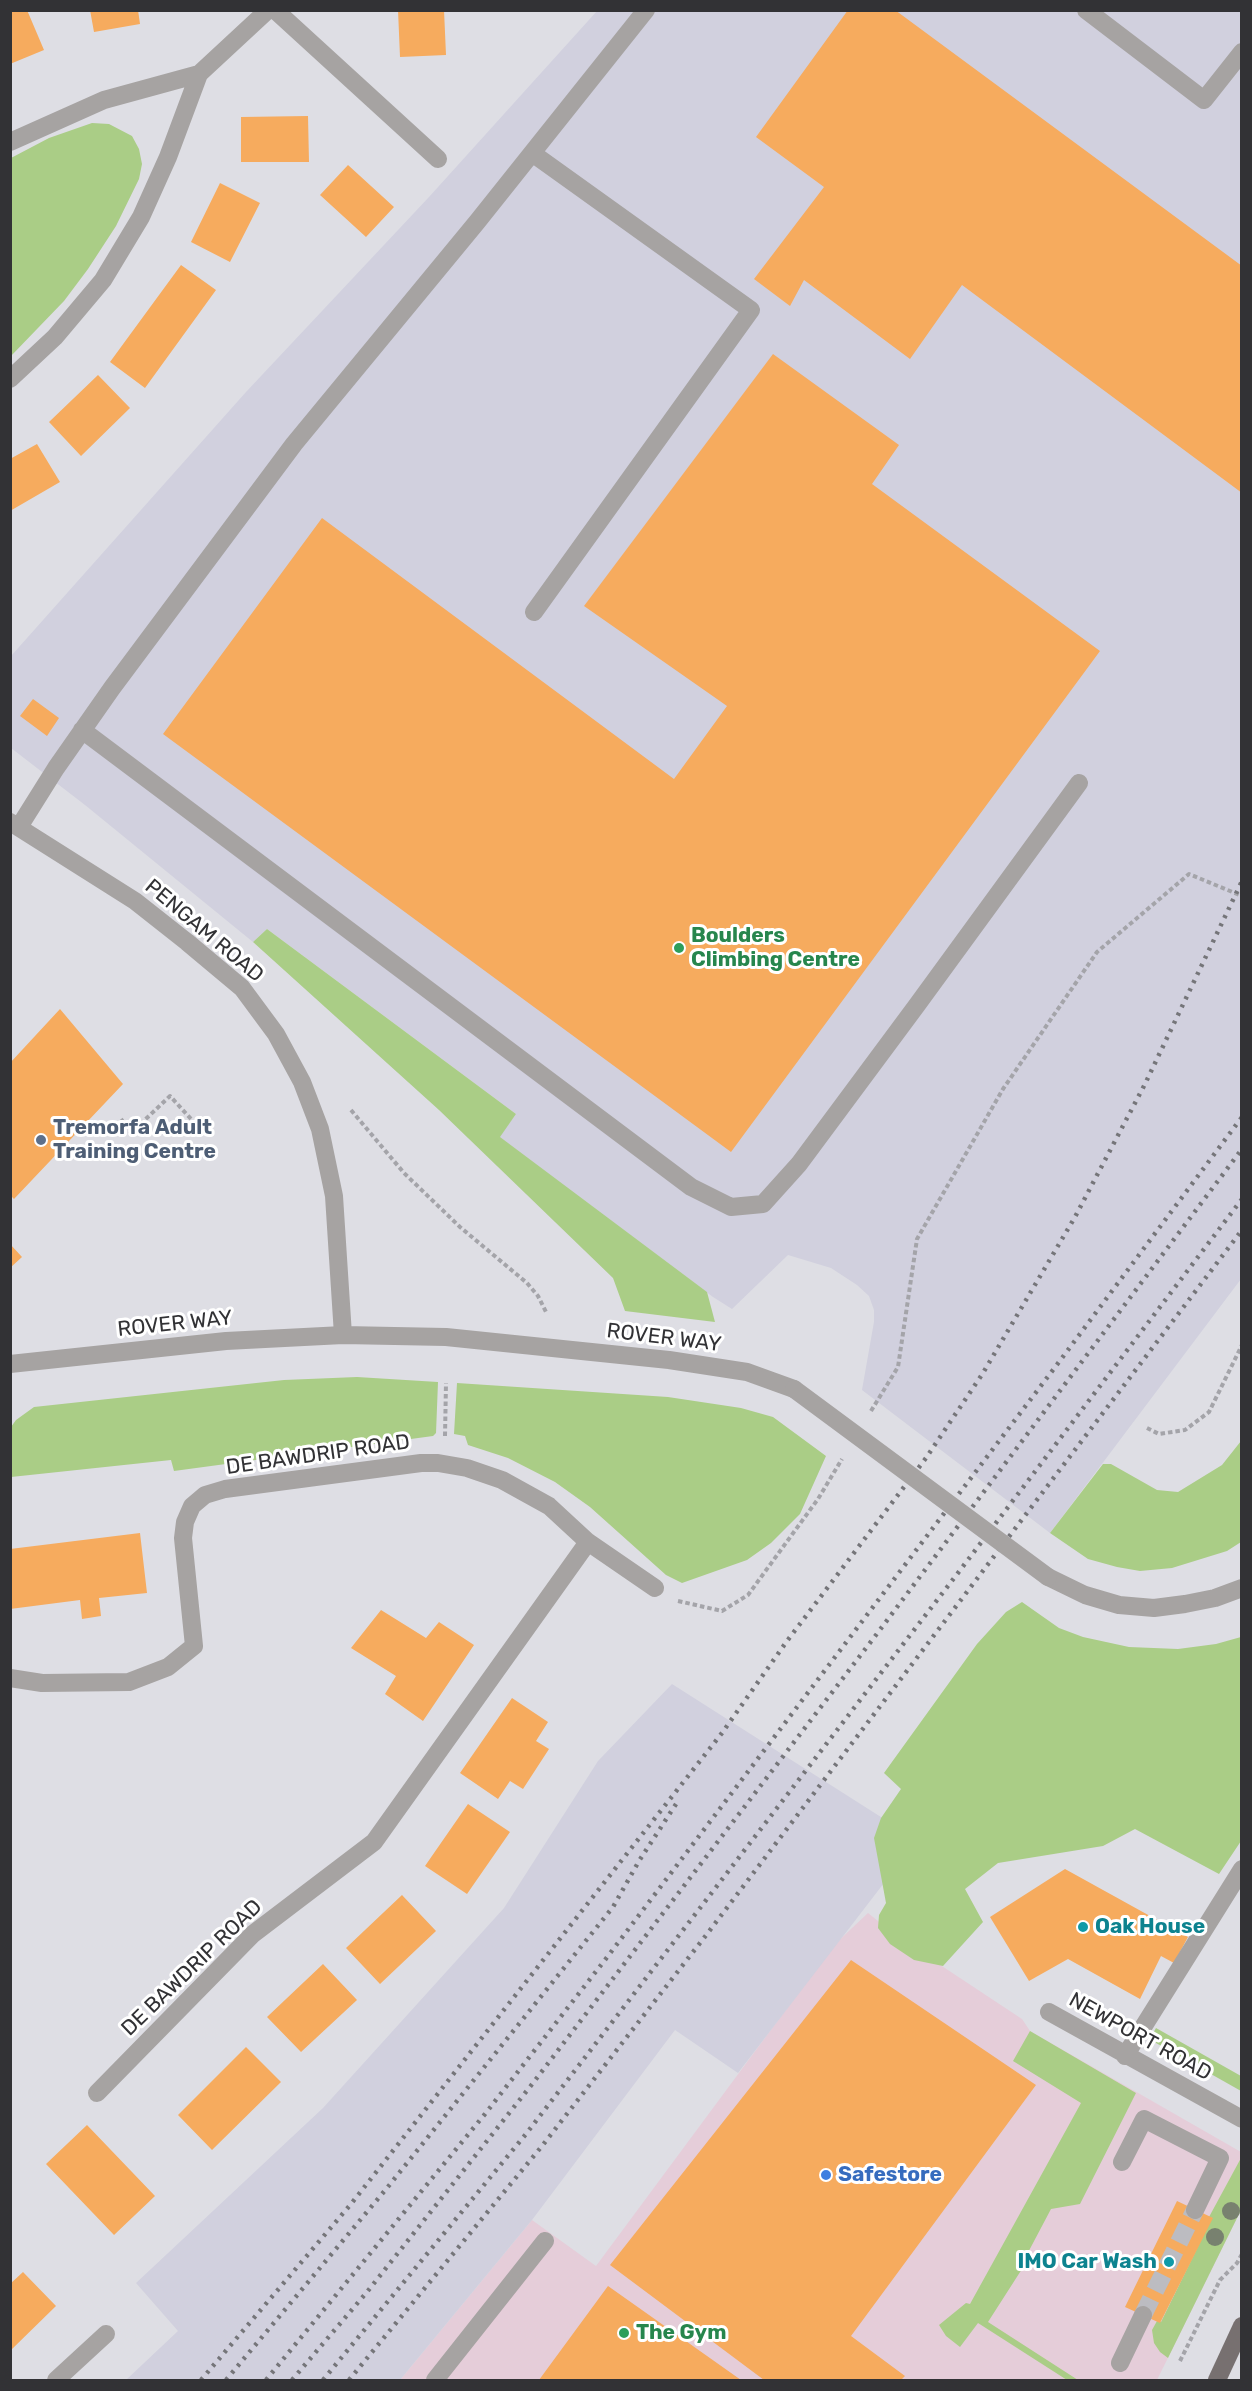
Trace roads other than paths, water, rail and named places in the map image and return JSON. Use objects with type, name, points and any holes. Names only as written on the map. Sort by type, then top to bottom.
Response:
[{"type":"main road","points":[[1217,2380],[1242,2326]]},
{"type":"street","points":[[10,379],[55,337],[103,280],[141,217],[168,157],[199,74],[268,10]]},
{"type":"street","points":[[274,10],[438,159]]},
{"type":"street","points":[[15,824],[301,434],[532,153],[646,10]]},
{"type":"street","points":[[1086,10],[1204,100],[1242,52]]},
{"type":"street","points":[[10,142],[104,100],[199,74]]},
{"type":"street","points":[[532,153],[751,310],[534,612]]},
{"type":"street","points":[[82,730],[691,1187],[731,1208],[763,1204],[799,1164],[1078,783]]},
{"type":"street","name":"PENGAM ROAD","points":[[15,824],[135,901],[187,942],[242,988],[276,1034],[302,1082],[320,1129],[334,1196],[343,1335]]},
{"type":"street","name":"ROVER WAY","points":[[10,1364],[226,1341],[343,1335],[446,1337],[669,1360],[747,1372],[794,1389],[1048,1577],[1085,1595],[1119,1605],[1154,1608],[1205,1600],[1242,1588]]},
{"type":"street","name":"DE BAWDRIP ROAD","points":[[10,1678],[42,1683],[129,1682],[168,1667],[195,1646],[183,1538],[185,1522],[192,1506],[205,1495],[225,1489],[421,1463],[438,1463],[467,1468],[502,1480],[549,1506],[588,1542],[655,1588]]},
{"type":"street","name":"DE BAWDRIP ROAD","points":[[97,2093],[253,1934],[374,1842],[588,1542]]},
{"type":"street","points":[[1125,2056],[1242,1869]]},
{"type":"street","name":"NEWPORT ROAD","points":[[1049,2012],[1242,2119]]},
{"type":"street","points":[[1122,2162],[1144,2119],[1220,2158],[1195,2210]]},
{"type":"street","points":[[435,2380],[545,2241]]},
{"type":"street","points":[[1120,2363],[1143,2315]]},
{"type":"street","points":[[56,2380],[106,2334]]},
{"type":"tunnel","points":[[1143,2315],[1195,2210]]},
{"type":"railway","points":[[201,2380],[351,2204],[722,1733],[787,1641],[926,1458],[983,1373],[1075,1217],[1145,1084],[1242,881]]},
{"type":"railway","points":[[266,2380],[485,2114],[608,1956],[1242,1117]]},
{"type":"railway","points":[[292,2380],[367,2292],[533,2083],[876,1635],[1242,1149]]},
{"type":"railway","points":[[323,2380],[526,2134],[961,1569],[1242,1199]]},
{"type":"railway","points":[[349,2380],[542,2146],[707,1934],[1242,1230]]},
{"type":"railway","points":[[226,2380],[387,2188],[613,1907],[639,1861],[678,1801]]},
{"type":"place","name":"Boulders Climbing Centre","points":[[679,948]]},
{"type":"place","name":"Tremorfa Adult Training Centre","points":[[41,1140]]},
{"type":"place","name":"Oak House","points":[[1083,1927]]},
{"type":"place","name":"Safestore","points":[[826,2175]]},
{"type":"place","name":"IMO Car Wash","points":[[1169,2262]]},
{"type":"place","name":"The Gym","points":[[624,2333]]}]
